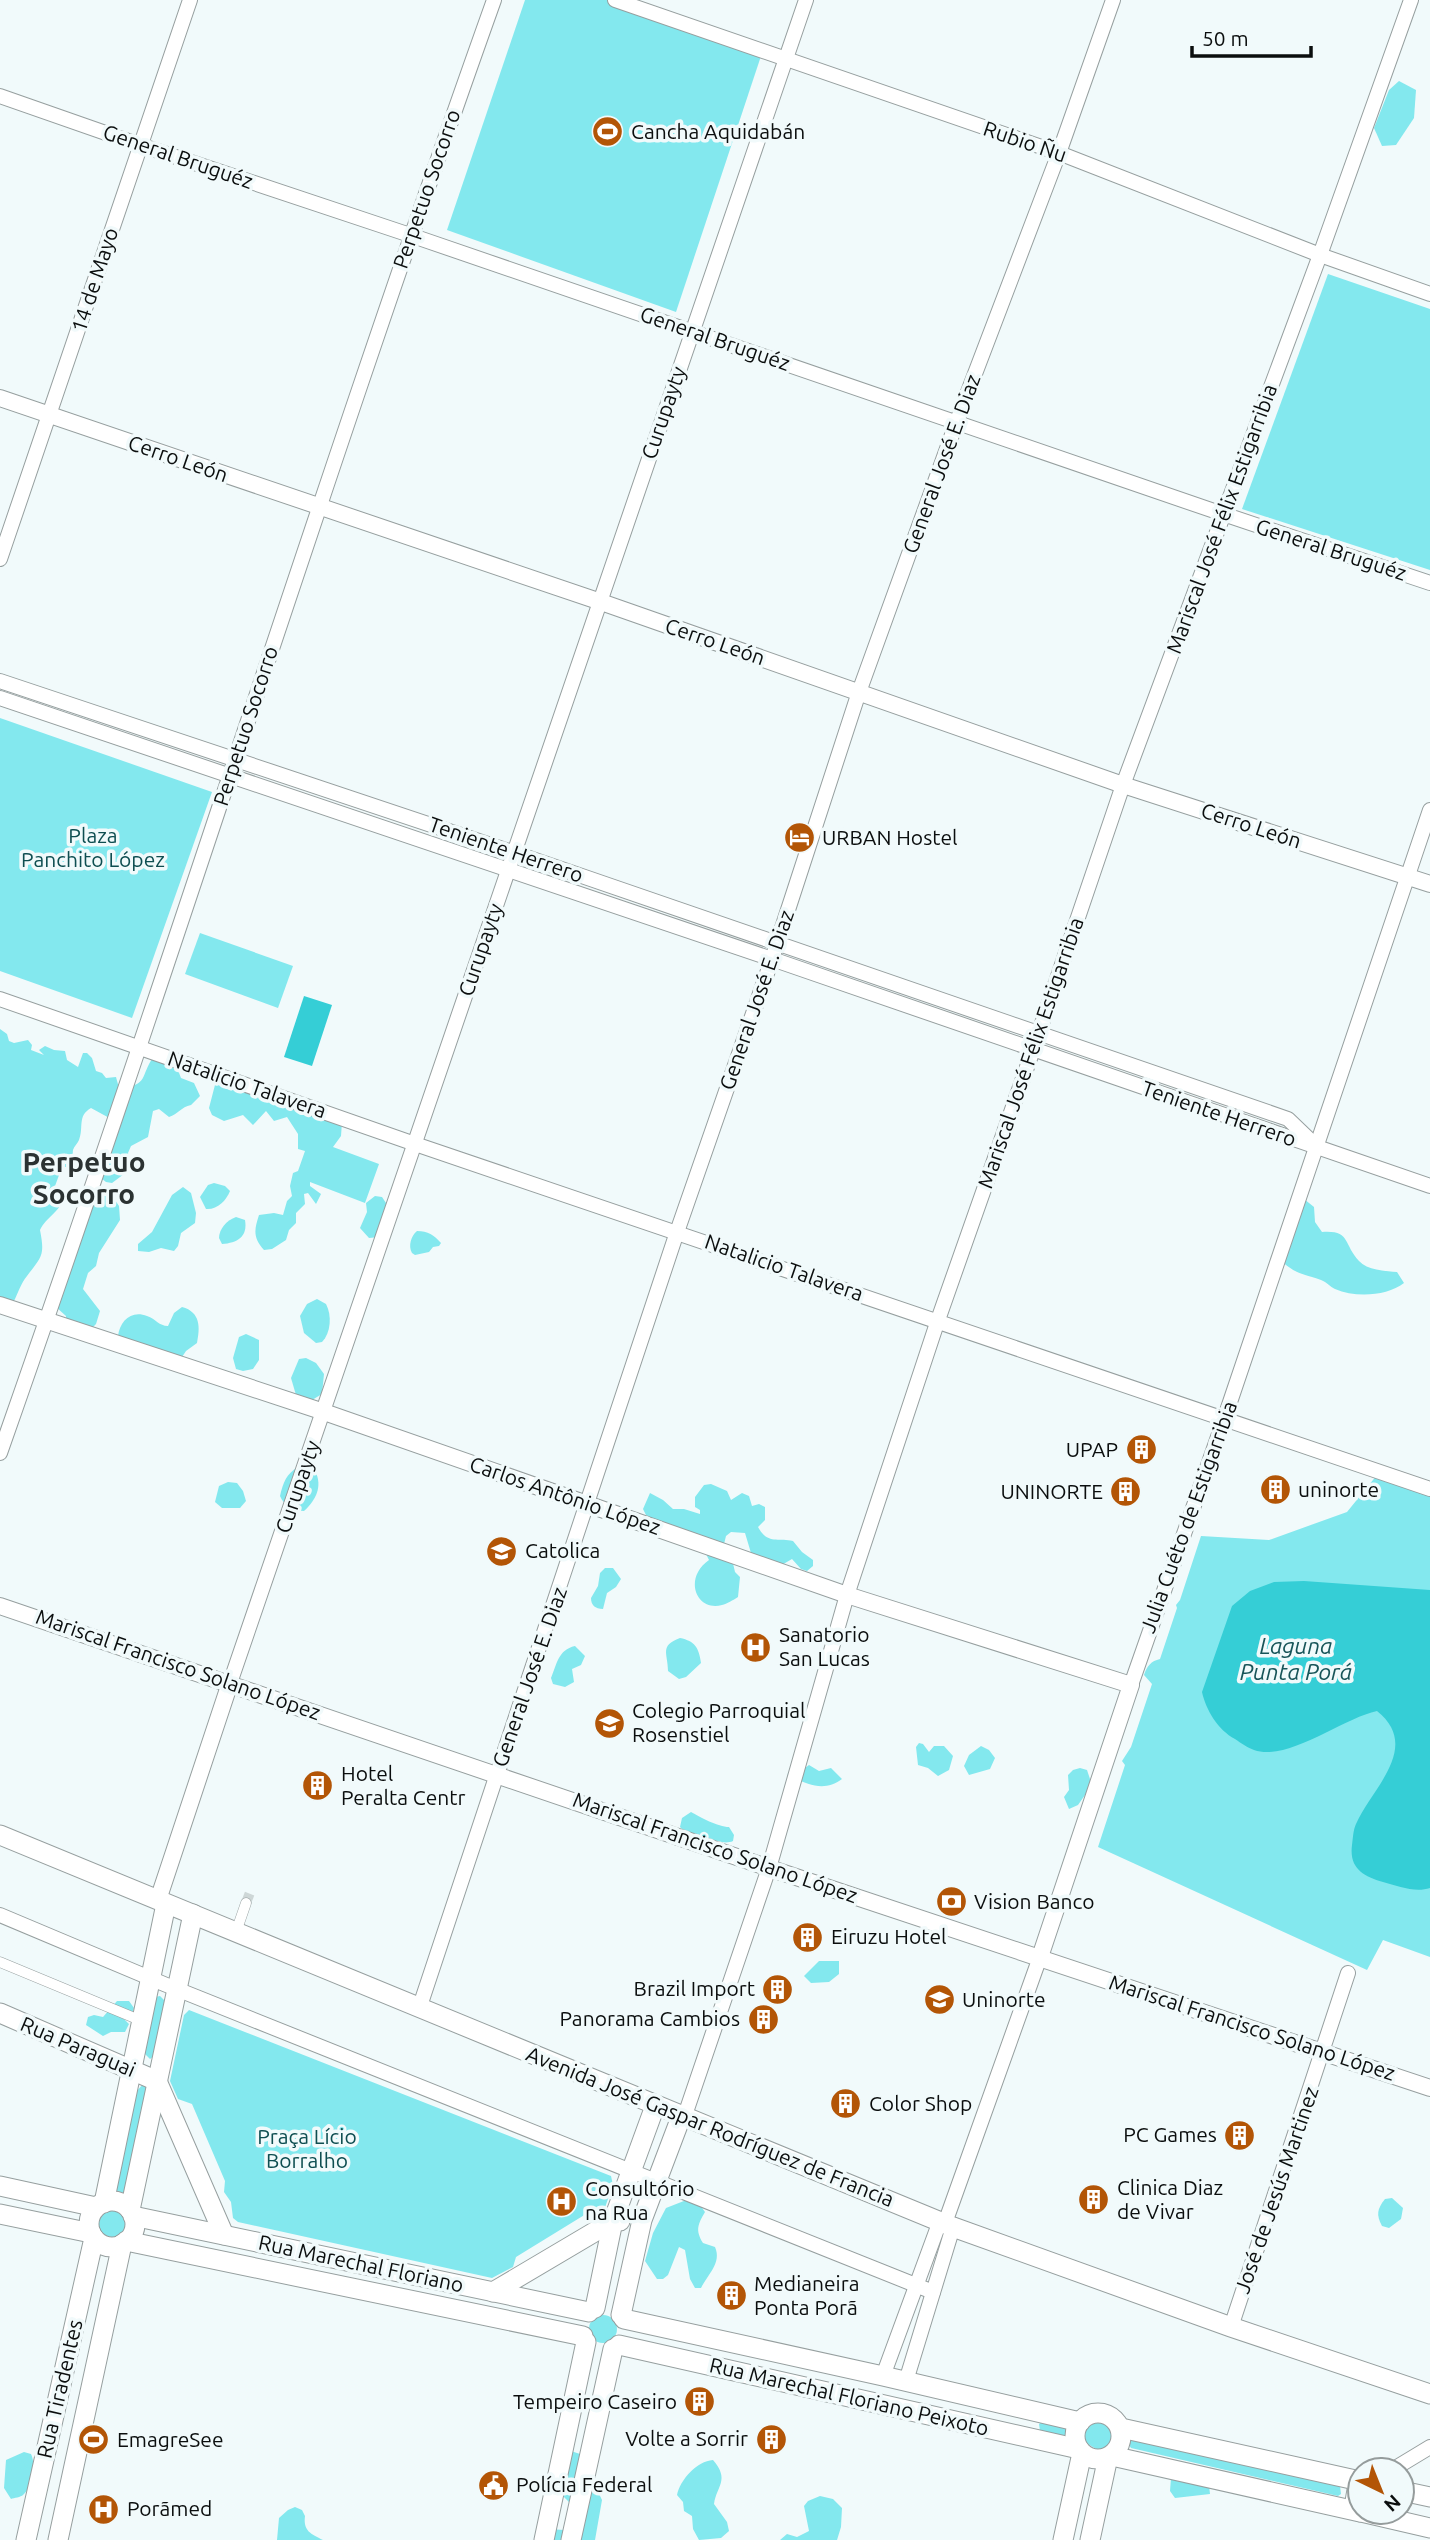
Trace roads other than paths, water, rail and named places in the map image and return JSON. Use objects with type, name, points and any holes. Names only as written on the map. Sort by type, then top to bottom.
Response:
[{"type":"main road","name":"Avenida José Gaspar Rodríguez de Francia","points":[[0,1835],[946,2224],[1231,2327],[1430,2394]]},
{"type":"main road","points":[[92,2236],[89,2221],[100,2205],[131,2070],[162,1902]]},
{"type":"main road","points":[[0,2214],[92,2236],[109,2246],[124,2243],[133,2231],[131,2213],[192,1914]]},
{"type":"main road","name":"Rua Paraguai","points":[[0,2013],[157,2081]]},
{"type":"main road","points":[[157,2081],[225,2235]]},
{"type":"main road","points":[[544,2540],[584,2339],[582,2324],[592,2310],[613,2221],[655,2106]]},
{"type":"main road","points":[[571,2540],[616,2347],[625,2334],[623,2317],[642,2220],[683,2117]]},
{"type":"main road","points":[[0,2186],[100,2205],[116,2202],[131,2213]]},
{"type":"main road","name":"Rua Marechal Floriano","points":[[131,2213],[493,2292],[592,2310]]},
{"type":"main road","points":[[493,2292],[613,2221],[642,2220]]},
{"type":"main road","name":"Rua Tiradentes","points":[[26,2540],[92,2236]]},
{"type":"main road","name":"Rua Marechal Floriano","points":[[124,2243],[387,2295],[584,2339]]},
{"type":"main road","name":"Rua Tiradentes","points":[[58,2540],[124,2243]]},
{"type":"main road","points":[[387,2295],[392,2270]]},
{"type":"main road","points":[[592,2310],[608,2307],[623,2317],[906,2381]]},
{"type":"main road","points":[[584,2339],[597,2350],[616,2347]]},
{"type":"main road","name":"Rua Marechal Floriano Peixoto","points":[[616,2347],[1080,2451]]},
{"type":"main road","name":"Rua Marechal Floriano Peixoto","points":[[906,2381],[1080,2422]]},
{"type":"main road","points":[[1063,2540],[1080,2451],[1075,2435],[1080,2422],[1090,2414],[1104,2413],[1114,2419],[1121,2428],[1121,2441],[1110,2457],[1090,2540]]},
{"type":"main road","points":[[1121,2428],[1346,2478]]},
{"type":"main road","points":[[1080,2451],[1095,2460],[1110,2457],[1346,2509]]},
{"type":"main road","points":[[44,2461],[74,2467]]},
{"type":"street","name":"14 de Mayo","points":[[0,559],[190,0]]},
{"type":"street","name":"Perpetuo Socorro","points":[[0,1453],[236,760],[410,235],[494,0]]},
{"type":"street","name":"Rubio Ñu","points":[[615,0],[1059,153],[1321,255],[1430,294]]},
{"type":"street","name":"Curupayty","points":[[162,1902],[230,1683],[806,0]]},
{"type":"street","name":"General José E. Diaz","points":[[420,2006],[859,692],[1113,0]]},
{"type":"street","name":"Mariscal José Félix Estigarribia","points":[[683,2117],[769,1868],[847,1595],[938,1320],[1124,785],[1321,255],[1411,0]]},
{"type":"street","name":"General Bruguéz","points":[[0,96],[1430,583]]},
{"type":"street","name":"Cerro León","points":[[0,398],[601,602],[1124,785],[1430,884]]},
{"type":"street","name":"Teniente Herrero","points":[[0,681],[918,990],[1288,1119],[1317,1147]]},
{"type":"street","name":"Teniente Herrero","points":[[0,698],[1317,1147]]},
{"type":"street","points":[[92,730],[98,714]]},
{"type":"street","points":[[365,823],[371,805]]},
{"type":"street","name":"Julia Cuéto de Estigarribia","points":[[883,2376],[916,2285],[946,2224],[1040,1957],[1430,810]]},
{"type":"street","points":[[635,913],[641,896]]},
{"type":"street","points":[[912,1007],[918,990]]},
{"type":"street","name":"Natalicio Talavera","points":[[0,999],[1430,1489]]},
{"type":"street","points":[[1317,1147],[1430,1186]]},
{"type":"street","name":"Carlos Antônio López","points":[[0,1304],[589,1503],[847,1595],[1131,1685]]},
{"type":"street","name":"Mariscal Francisco Solano López","points":[[0,1606],[497,1773],[769,1868],[1430,2088]]},
{"type":"street","points":[[236,1932],[246,1903]]},
{"type":"street","points":[[0,1915],[176,1989],[933,2292]]},
{"type":"street","points":[[0,1962],[142,2021]]},
{"type":"street","name":"José de Jesús Martinez","points":[[1231,2327],[1349,1973]]},
{"type":"street","name":"Julia Cuéto de Estigarribia","points":[[906,2381],[933,2292],[946,2224]]},
{"type":"water","points":[[304,996],[332,1005],[312,1066],[284,1057]]},
{"type":"water","name":"Laguna Punta Porá","points":[[1304,1581],[1430,1590],[1430,1888],[1412,1889],[1376,1880],[1359,1870],[1353,1860],[1355,1826],[1382,1782],[1394,1753],[1395,1739],[1390,1725],[1377,1711],[1299,1745],[1268,1752],[1252,1749],[1229,1735],[1218,1725],[1206,1706],[1202,1692],[1232,1606],[1250,1591],[1274,1582]]},
{"type":"tunnel","points":[[246,1903],[251,1890]]},
{"type":"place","name":"Cancha Aquidabán","points":[[608,132]]},
{"type":"place","name":"URBAN Hostel","points":[[799,838]]},
{"type":"place","name":"UPAP","points":[[1141,1450]]},
{"type":"place","name":"uninorte","points":[[1275,1490]]},
{"type":"place","name":"UNINORTE","points":[[1126,1492]]},
{"type":"place","name":"Catolica","points":[[502,1551]]},
{"type":"place","name":"Sanatorio San Lucas","points":[[756,1647]]},
{"type":"place","name":"Colegio Parroquial Rosenstiel","points":[[609,1723]]},
{"type":"place","name":"Hotel Peralta Centr","points":[[318,1786]]},
{"type":"place","name":"Vision Banco","points":[[951,1902]]},
{"type":"place","name":"Eiruzu Hotel","points":[[808,1937]]},
{"type":"place","name":"Brazil Import","points":[[778,1989]]},
{"type":"place","name":"Uninorte","points":[[939,2000]]},
{"type":"place","name":"Panorama Cambios","points":[[763,2019]]},
{"type":"place","name":"Color Shop","points":[[846,2104]]},
{"type":"place","name":"PC Games","points":[[1240,2135]]},
{"type":"place","name":"Clinica Diaz de Vivar","points":[[1094,2200]]},
{"type":"place","name":"Consultório na Rua","points":[[562,2201]]},
{"type":"place","name":"Medianeira Ponta Porã","points":[[731,2296]]},
{"type":"place","name":"Tempeiro Caseiro","points":[[700,2402]]},
{"type":"place","name":"Volte a Sorrir","points":[[771,2439]]},
{"type":"place","name":"EmagreSee","points":[[94,2440]]},
{"type":"place","name":"Polícia Federal","points":[[493,2485]]},
{"type":"place","name":"Porãmed","points":[[104,2509]]},
{"type":"district","name":"Perpetuo Socorro","points":[[84,1178]]},
{"type":"park label","name":"Plaza Panchito López","points":[[93,848]]},
{"type":"park label","name":"Praça Lício Borralho","points":[[307,2149]]}]
